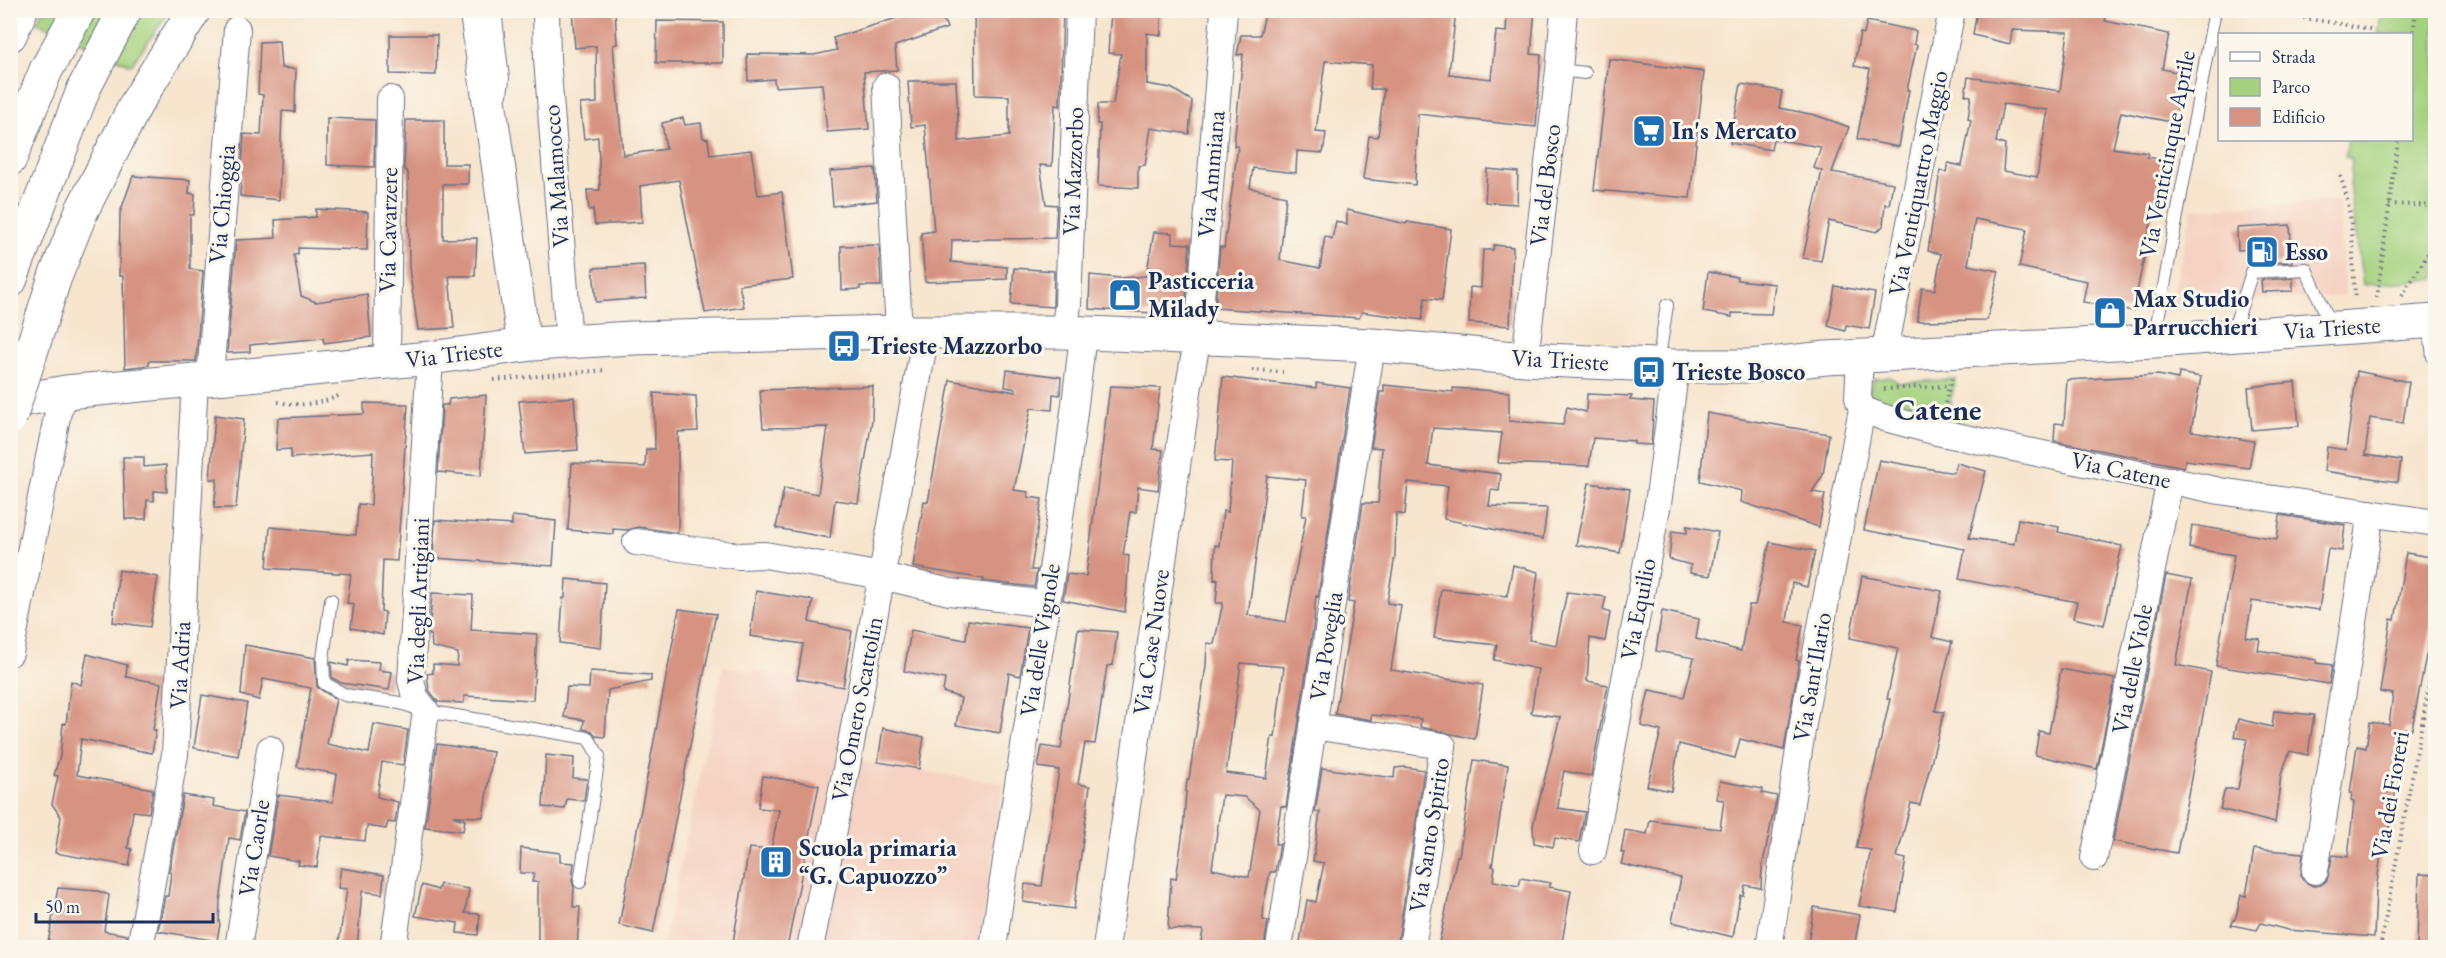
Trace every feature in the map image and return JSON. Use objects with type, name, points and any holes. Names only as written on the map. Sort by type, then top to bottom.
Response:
[{"type":"main road","points":[[10,35],[21,10]]},
{"type":"main road","points":[[10,159],[46,70],[80,10]]},
{"type":"main road","points":[[10,281],[84,88],[125,10]]},
{"type":"main road","points":[[10,418],[55,277],[81,210],[136,104],[194,10]]},
{"type":"main road","points":[[476,10],[524,345]]},
{"type":"main road","name":"Via Trieste","points":[[10,402],[66,392],[430,358],[524,345],[632,338],[913,332],[1074,332],[1372,345],[1525,359],[1750,366],[1826,358],[1874,366],[2154,341],[2432,321]]},
{"type":"street","name":"Via Malamocco","points":[[546,10],[547,59],[569,342]]},
{"type":"street","name":"Via Mazzorbo","points":[[1074,332],[1068,305],[1079,10]]},
{"type":"street","name":"Via del Bosco","points":[[1525,359],[1564,10]]},
{"type":"street","name":"Via Ventiquattro Maggio","points":[[1874,366],[1952,10]]},
{"type":"street","name":"Via Ammiana","points":[[1198,336],[1224,11]]},
{"type":"street","name":"Via Chioggia","points":[[202,379],[237,29]]},
{"type":"street","points":[[886,86],[913,332]]},
{"type":"street","name":"Via Cavarzere","points":[[387,362],[390,99]]},
{"type":"street","name":"Via Omero Scattolin","points":[[810,948],[882,576],[913,332]]},
{"type":"street","name":"Via delle Vignole","points":[[993,948],[1013,808],[1047,604],[1074,332]]},
{"type":"street","name":"Via Case Nuove","points":[[1107,948],[1198,336]]},
{"type":"street","name":"Via Poveglia","points":[[1279,948],[1372,345]]},
{"type":"street","name":"Via degli Artigiani","points":[[393,948],[426,711],[415,697],[411,680],[430,358]]},
{"type":"street","name":"Via Equilio","points":[[1593,851],[1659,497],[1667,365]]},
{"type":"street","points":[[1862,409],[1858,398],[1874,366]]},
{"type":"street","name":"Via Adria","points":[[140,948],[175,754],[202,379]]},
{"type":"street","points":[[10,653],[58,412],[66,392]]},
{"type":"street","name":"Via Catene","points":[[1862,409],[1885,418],[1937,432],[2220,491],[2436,523]]},
{"type":"street","name":"Via Sant'Ilario","points":[[1769,948],[1804,717],[1862,409]]},
{"type":"street","name":"Via delle Viole","points":[[2094,858],[2170,480]]},
{"type":"street","points":[[2315,872],[2371,513]]},
{"type":"street","points":[[636,542],[739,556],[765,555],[950,591],[1047,604]]},
{"type":"street","name":"Via Santo Spirito","points":[[1313,726],[1443,746],[1412,948]]},
{"type":"street","name":"Via Caorle","points":[[238,948],[270,748]]},
{"type":"lane","points":[[494,141],[503,79],[495,10]]},
{"type":"lane","name":"Via Venticinque Aprile","points":[[2154,341],[2215,10]]},
{"type":"lane","points":[[1559,70],[1585,73]]},
{"type":"lane","points":[[2232,335],[2252,272],[2306,269],[2332,328]]},
{"type":"lane","points":[[1667,305],[1667,365]]},
{"type":"lane","points":[[2432,321],[2433,357],[2436,358]]},
{"type":"lane","points":[[331,600],[323,659],[324,683],[345,695],[588,738],[598,756],[580,882]]},
{"type":"path","points":[[2256,10],[2370,29]]},
{"type":"path","points":[[2413,36],[2416,10]]},
{"type":"path","points":[[2377,298],[2398,141]]},
{"type":"path","points":[[2340,176],[2346,190],[2355,300]]},
{"type":"path","points":[[2389,204],[2436,206]]},
{"type":"path","points":[[2401,297],[2429,252],[2436,249]]},
{"type":"path","points":[[1874,366],[1887,390],[1948,386]]},
{"type":"path","points":[[483,381],[614,369]]},
{"type":"path","points":[[1245,369],[1286,371]]},
{"type":"path","points":[[1943,414],[1948,386],[1952,378]]},
{"type":"path","name":"Via dei Fioreri","points":[[2380,948],[2436,648]]},
{"type":"shaded area","name":"Esso","points":[[2338,201],[2345,296],[2171,304],[2192,209]]},
{"type":"shaded area","points":[[723,666],[850,688],[837,758],[1004,784],[979,947],[663,948]]},
{"type":"green space","points":[[42,11],[170,11],[131,65],[37,22]]},
{"type":"green space","points":[[2382,11],[2435,11],[2435,279],[2363,285],[2350,190],[2352,159],[2345,156],[2348,141],[2413,141],[2413,33],[2378,33]]},
{"type":"green space","points":[[1890,377],[1899,383],[1955,379],[1947,426],[1930,422],[1942,407],[1912,400],[1899,416],[1875,409],[1869,394],[1873,379]]},
{"type":"building","points":[[572,10],[615,10],[617,44],[613,45],[623,155],[666,149],[662,123],[683,118],[685,125],[701,123],[703,138],[708,139],[710,155],[751,150],[758,195],[782,192],[793,279],[739,285],[744,307],[705,313],[679,180],[640,186],[642,222],[595,225],[593,209],[589,210],[587,190],[600,190],[598,137],[584,139],[580,104],[597,103],[596,46],[575,48]]},
{"type":"building","points":[[922,10],[940,10],[947,28],[895,46],[897,70],[864,72],[869,129],[827,132],[822,84],[775,87],[774,79],[748,81],[747,54],[814,55],[837,50],[833,38]]},
{"type":"building","points":[[974,10],[1063,13],[1060,106],[1055,105],[1052,166],[1040,165],[1046,204],[1057,205],[1055,238],[952,240],[951,262],[1007,267],[1007,279],[925,282],[921,233],[934,231],[925,125],[911,127],[908,81],[956,81],[959,141],[1009,136],[1009,96],[975,95]]},
{"type":"building","points":[[1111,10],[1161,10],[1161,35],[1147,33],[1147,84],[1171,88],[1192,101],[1189,134],[1151,128],[1145,165],[1138,166],[1138,188],[1098,186],[1100,124],[1097,124],[1098,104],[1113,104],[1121,54],[1108,53]]},
{"type":"building","points":[[1266,10],[1456,10],[1449,74],[1491,79],[1496,31],[1506,32],[1507,10],[1535,10],[1531,54],[1541,55],[1536,127],[1418,114],[1415,185],[1363,179],[1369,136],[1378,137],[1384,89],[1370,89],[1372,65],[1325,61],[1316,132],[1326,133],[1323,153],[1297,151],[1296,173],[1253,168],[1250,188],[1286,196],[1280,260],[1320,268],[1325,236],[1332,239],[1336,221],[1347,225],[1347,210],[1406,224],[1407,222],[1451,229],[1442,300],[1425,298],[1422,320],[1362,312],[1359,318],[1215,308],[1220,247],[1224,248],[1238,146],[1234,146],[1243,54],[1237,55],[1241,35],[1260,35]]},
{"type":"building","points":[[1977,10],[2059,10],[2106,17],[2105,21],[2169,34],[2162,69],[2186,74],[2176,123],[2121,112],[2113,148],[2148,153],[2147,157],[2164,160],[2133,311],[2083,302],[2087,281],[2019,267],[2027,229],[1975,219],[1968,265],[1999,271],[1987,320],[1917,321],[1922,288],[1935,290],[1941,254],[1928,251],[1940,171],[1946,172],[1948,163],[1962,166],[1971,120],[1968,119],[1971,96],[1965,95],[1968,77],[2060,91],[2068,32],[2012,30],[2010,44],[1973,35]],"holes":[[[2003,104],[2048,110],[2037,177],[2003,171],[2005,145],[1996,142]]]},
{"type":"building","points":[[657,21],[723,22],[723,63],[656,63]]},
{"type":"building","points":[[1867,21],[1916,31],[1914,44],[1917,45],[1907,90],[1909,90],[1899,147],[1857,139],[1870,69],[1854,66],[1860,33],[1864,34]]},
{"type":"building","points":[[390,35],[437,35],[436,75],[390,74]]},
{"type":"building","points":[[279,41],[281,68],[296,69],[295,112],[282,111],[279,200],[240,196],[244,134],[261,135],[263,95],[258,94],[260,42]]},
{"type":"building","name":"In's Mercato","points":[[1609,59],[1704,72],[1690,198],[1594,190]]},
{"type":"building","points":[[1741,84],[1782,91],[1779,108],[1815,115],[1849,127],[1832,172],[1893,183],[1889,205],[1885,204],[1883,226],[1877,232],[1829,221],[1821,261],[1803,258],[1822,171],[1814,168],[1821,147],[1773,139],[1771,150],[1730,143]]},
{"type":"building","points":[[327,118],[375,120],[374,167],[327,165]]},
{"type":"building","points":[[406,120],[444,120],[444,164],[468,164],[468,184],[443,184],[443,239],[477,238],[475,276],[449,276],[454,328],[418,330],[409,268],[408,173],[404,168]]},
{"type":"building","points":[[875,168],[877,201],[833,206],[830,171]]},
{"type":"building","points":[[1487,169],[1518,172],[1517,204],[1485,202]]},
{"type":"building","points":[[133,176],[190,180],[189,193],[195,194],[194,215],[190,215],[190,269],[203,271],[196,361],[149,361],[149,365],[125,368],[123,276],[119,276],[120,213]]},
{"type":"building","points":[[316,209],[368,212],[367,250],[298,248],[298,254],[294,255],[301,296],[316,302],[367,294],[371,337],[324,343],[323,338],[250,345],[250,352],[227,353],[236,240],[276,238],[275,220],[316,217]]},
{"type":"building","points":[[2290,225],[2292,262],[2261,263],[2260,249],[2238,250],[2237,228]]},
{"type":"building","points":[[1154,232],[1172,233],[1172,243],[1190,244],[1185,315],[1089,309],[1090,275],[1120,278],[1146,276]]},
{"type":"building","points":[[879,245],[881,286],[860,286],[860,289],[842,290],[841,246]]},
{"type":"building","points":[[1494,245],[1513,247],[1510,326],[1469,323],[1470,287],[1481,288],[1483,250],[1493,250]]},
{"type":"building","points":[[644,265],[646,298],[596,302],[593,268]]},
{"type":"building","points":[[1014,268],[1054,271],[1053,307],[1011,304]]},
{"type":"building","points":[[1708,272],[1737,277],[1737,280],[1775,284],[1771,314],[1732,313],[1732,317],[1703,312]]},
{"type":"building","points":[[2293,278],[2293,291],[2262,292],[2261,280]]},
{"type":"building","points":[[1835,286],[1875,293],[1869,329],[1846,325],[1845,331],[1828,326]]},
{"type":"building","points":[[1007,370],[1061,377],[1060,395],[1053,394],[1052,410],[1031,408],[1014,490],[1028,492],[1028,497],[1042,499],[1031,570],[1037,570],[1034,587],[983,581],[984,579],[913,567],[924,501],[928,502],[950,380],[1016,392],[1016,389],[1005,387]]},
{"type":"building","points":[[2357,371],[2409,382],[2403,423],[2370,418],[2365,455],[2401,460],[2398,482],[2324,471],[2327,447],[2346,450]]},
{"type":"building","points":[[2179,373],[2201,377],[2191,431],[2254,441],[2249,468],[2185,460],[2184,467],[2054,441],[2055,423],[2064,424],[2067,380],[2158,375],[2178,379]]},
{"type":"building","points":[[1223,377],[1316,388],[1316,383],[1350,388],[1318,597],[1316,596],[1286,807],[1281,806],[1275,844],[1280,844],[1275,872],[1270,872],[1264,902],[1263,920],[1268,921],[1264,948],[1200,948],[1203,930],[1168,929],[1171,878],[1176,879],[1187,779],[1189,779],[1206,666],[1207,643],[1214,644],[1223,603],[1216,603],[1218,579],[1214,580],[1215,545],[1219,546],[1223,511],[1228,512],[1232,462],[1215,461]],"holes":[[[1267,476],[1306,480],[1302,516],[1306,516],[1286,622],[1248,615]],[[1241,663],[1284,667],[1275,737],[1272,736],[1266,778],[1226,773]],[[1222,795],[1245,797],[1260,810],[1249,877],[1212,869]]]},
{"type":"building","points":[[2295,382],[2299,426],[2252,430],[2248,387]]},
{"type":"building","points":[[1384,385],[1453,392],[1453,388],[1509,392],[1509,421],[1563,425],[1567,407],[1586,412],[1587,394],[1632,396],[1630,400],[1654,402],[1651,445],[1634,444],[1634,441],[1593,438],[1589,466],[1498,463],[1502,433],[1433,428],[1428,465],[1501,474],[1499,491],[1491,490],[1489,506],[1547,508],[1543,539],[1444,519],[1448,486],[1408,482],[1405,515],[1396,513],[1395,556],[1387,603],[1401,605],[1391,670],[1483,685],[1475,739],[1420,727],[1421,719],[1371,715],[1371,720],[1335,714],[1354,603],[1348,602],[1363,503],[1378,503],[1382,448],[1371,447],[1380,392],[1384,392]]},
{"type":"building","points":[[873,386],[872,420],[858,503],[835,500],[830,538],[776,528],[784,488],[818,494],[828,427],[763,428],[760,390]]},
{"type":"building","points":[[1110,386],[1160,388],[1153,449],[1163,450],[1158,490],[1138,487],[1136,512],[1130,512],[1123,555],[1129,556],[1125,612],[1063,600],[1067,574],[1086,576]]},
{"type":"building","points":[[654,393],[696,396],[698,431],[678,432],[678,533],[638,527],[628,530],[613,529],[613,534],[568,530],[572,463],[645,467],[646,449],[655,449]]},
{"type":"building","points":[[486,395],[481,476],[438,472],[442,405],[448,405],[449,399]]},
{"type":"building","points":[[574,397],[578,450],[525,454],[519,401]]},
{"type":"building","points":[[364,403],[408,404],[397,561],[383,560],[381,611],[385,612],[383,635],[351,628],[354,604],[347,603],[351,574],[267,568],[270,527],[356,535],[358,504],[371,505],[373,452],[291,458],[291,449],[276,450],[278,418],[364,414]]},
{"type":"building","points":[[1707,413],[1829,434],[1823,475],[1812,492],[1825,494],[1819,527],[1741,502],[1742,491],[1700,481]]},
{"type":"building","points":[[215,415],[244,419],[236,508],[214,508],[217,479],[210,479]]},
{"type":"building","points":[[123,457],[144,457],[144,467],[166,465],[167,492],[154,491],[154,501],[147,500],[146,519],[125,519]]},
{"type":"building","points":[[1879,460],[1954,473],[1957,463],[1986,471],[1969,538],[2014,544],[2018,519],[2059,527],[2058,532],[2122,546],[2104,625],[2073,618],[2077,602],[1959,579],[1965,549],[1864,530]]},
{"type":"building","points":[[1589,483],[1630,489],[1620,553],[1576,545]]},
{"type":"building","points":[[2280,515],[2345,525],[2342,551],[2328,549],[2319,610],[2252,601],[2246,637],[2260,639],[2258,650],[2317,660],[2316,663],[2332,665],[2329,684],[2216,666],[2234,555],[2189,548],[2192,525],[2277,539]]},
{"type":"building","points":[[512,516],[556,521],[553,566],[433,558],[435,520],[512,525]]},
{"type":"building","points":[[1687,526],[1718,532],[1710,576],[1690,573],[1691,565],[1669,559],[1672,531],[1687,533]]},
{"type":"building","points":[[1770,542],[1815,551],[1807,587],[1792,583],[1787,622],[1803,625],[1784,750],[1740,739],[1735,758],[1679,744],[1671,791],[1647,786],[1661,731],[1641,726],[1649,690],[1684,697],[1694,658],[1656,651],[1662,611],[1699,619],[1696,639],[1741,651],[1749,605],[1755,605]]},
{"type":"building","points":[[2406,553],[2436,558],[2436,603],[2412,729],[2405,728],[2389,834],[2384,833],[2376,890],[2374,937],[2288,930],[2261,923],[2257,930],[2231,925],[2236,917],[2241,895],[2246,896],[2254,849],[2303,853],[2301,876],[2305,882],[2313,886],[2321,885],[2327,880],[2333,855],[2348,857],[2354,802],[2351,801],[2352,793],[2350,793],[2357,746],[2366,748],[2370,722],[2389,725],[2393,694],[2380,692],[2391,619],[2395,620]]},
{"type":"building","points":[[1513,565],[1538,572],[1529,640],[1556,645],[1567,592],[1606,597],[1603,610],[1610,613],[1605,641],[1590,638],[1587,681],[1608,685],[1591,776],[1564,771],[1560,790],[1558,808],[1585,812],[1579,842],[1555,838],[1553,847],[1534,843],[1533,825],[1560,717],[1531,713],[1538,669],[1494,660],[1497,645],[1434,638],[1441,589],[1507,596]]},
{"type":"building","points":[[119,570],[158,577],[150,627],[113,622]]},
{"type":"building","points":[[2166,575],[2192,580],[2176,665],[2211,672],[2177,853],[2113,841]]},
{"type":"building","points":[[1862,576],[1942,591],[1932,637],[1952,642],[1935,711],[1944,712],[1920,805],[1911,803],[1897,857],[1906,859],[1897,912],[1859,906],[1871,850],[1856,848],[1890,699],[1887,699],[1898,648],[1850,638]]},
{"type":"building","points":[[566,579],[605,583],[601,648],[560,643]]},
{"type":"building","points":[[756,591],[813,600],[809,622],[852,631],[843,687],[797,679],[803,644],[750,636]]},
{"type":"building","points":[[432,593],[473,595],[471,630],[537,634],[533,700],[464,696],[464,703],[438,702],[429,690],[427,674],[433,673],[433,664],[457,666],[458,653],[432,647],[431,635],[429,635]]},
{"type":"building","points":[[679,609],[716,614],[653,933],[619,925]]},
{"type":"building","points":[[968,620],[1028,628],[1020,676],[1009,673],[1000,733],[956,725],[961,698],[943,692],[945,679],[904,671],[911,630],[966,640]]},
{"type":"building","points":[[1078,629],[1117,632],[1113,665],[1107,666],[1095,744],[1085,743],[1078,784],[1090,786],[1074,909],[1023,902],[1025,884],[1042,886],[1059,770],[1038,767],[1042,746],[1061,749]]},
{"type":"building","points":[[245,645],[315,658],[317,687],[336,699],[327,744],[369,753],[374,724],[408,730],[403,765],[382,762],[377,797],[398,802],[395,823],[388,822],[386,829],[367,826],[365,841],[321,836],[317,867],[298,865],[299,861],[268,856],[278,795],[333,802],[337,774],[297,767],[311,688],[263,679],[259,700],[241,695]]},
{"type":"building","points":[[87,654],[127,665],[126,677],[161,683],[153,730],[156,730],[152,753],[81,739],[77,775],[153,789],[149,813],[133,811],[128,848],[132,849],[129,866],[55,853],[61,817],[52,804],[58,776],[54,775],[60,756],[63,723],[66,724],[71,681],[81,685]]},
{"type":"building","points":[[349,660],[380,662],[379,670],[392,672],[389,690],[341,683],[332,678],[331,662],[348,666]]},
{"type":"building","points":[[2061,669],[2115,679],[2097,769],[2035,755],[2039,731],[2049,733]]},
{"type":"building","points":[[590,671],[651,675],[651,681],[608,690],[605,737],[596,736],[592,731],[583,729],[584,720],[564,717],[567,687],[589,688]]},
{"type":"building","points":[[202,695],[247,703],[238,756],[194,748]]},
{"type":"building","points":[[2274,711],[2314,715],[2308,755],[2290,751],[2281,775],[2275,823],[2220,809],[2225,789],[2238,789],[2247,739],[2234,737],[2238,719],[2272,727]]},
{"type":"building","points":[[883,728],[924,737],[919,769],[878,762]]},
{"type":"building","points":[[437,744],[493,752],[483,817],[453,816],[465,820],[463,831],[425,827]]},
{"type":"building","points":[[546,755],[574,758],[573,778],[587,779],[584,801],[567,799],[565,809],[543,807]]},
{"type":"building","points":[[1474,760],[1508,765],[1492,866],[1495,867],[1493,881],[1519,886],[1521,878],[1551,883],[1549,887],[1571,891],[1561,948],[1438,948],[1457,856],[1459,856]]},
{"type":"building","points":[[1322,768],[1394,778],[1395,768],[1424,770],[1397,948],[1334,948],[1300,942],[1307,900],[1316,902],[1324,863],[1313,861],[1320,812],[1315,812]]},
{"type":"building","name":"Scuola primaria “G. Capuozzo”","points":[[763,776],[819,785],[787,948],[732,948],[749,848],[771,850],[779,810],[758,808]]},
{"type":"building","points":[[1720,781],[1763,789],[1762,793],[1777,796],[1762,867],[1761,888],[1745,885],[1743,895],[1740,895],[1733,937],[1672,922],[1681,878],[1621,864],[1625,830],[1647,834],[1650,820],[1720,829],[1724,800],[1716,799]]},
{"type":"building","points":[[183,795],[214,800],[213,806],[245,812],[240,840],[229,838],[217,941],[158,931],[165,896],[168,896],[171,873],[169,872]]},
{"type":"building","points":[[521,848],[560,853],[560,862],[574,863],[573,907],[580,907],[577,948],[538,948],[538,882],[532,882],[534,873],[520,873]]},
{"type":"building","points":[[341,868],[384,875],[382,894],[362,891],[357,948],[338,948],[347,889],[338,888]]},
{"type":"building","points":[[2419,874],[2436,875],[2436,948],[2417,948]]},
{"type":"building","points":[[440,884],[469,889],[465,913],[480,914],[478,935],[457,933],[458,923],[415,916],[422,885],[438,890]]},
{"type":"building","points":[[58,888],[98,891],[109,895],[104,931],[127,935],[125,948],[47,948]]},
{"type":"building","points":[[1814,907],[1860,915],[1854,948],[1807,948]]},
{"type":"place","name":"In's Mercato","points":[[1649,131]]},
{"type":"place","name":"Esso","points":[[2262,252]]},
{"type":"place","name":"Pasticceria Milady","points":[[1125,295]]},
{"type":"place","name":"Max Studio Parrucchieri","points":[[2110,313]]},
{"type":"place","name":"Trieste Mazzorbo","points":[[844,346]]},
{"type":"place","name":"Trieste Bosco","points":[[1649,372]]},
{"type":"place","name":"Scuola primaria “G. Capuozzo”","points":[[776,862]]},
{"type":"district","name":"Catene","points":[[1938,410]]}]
